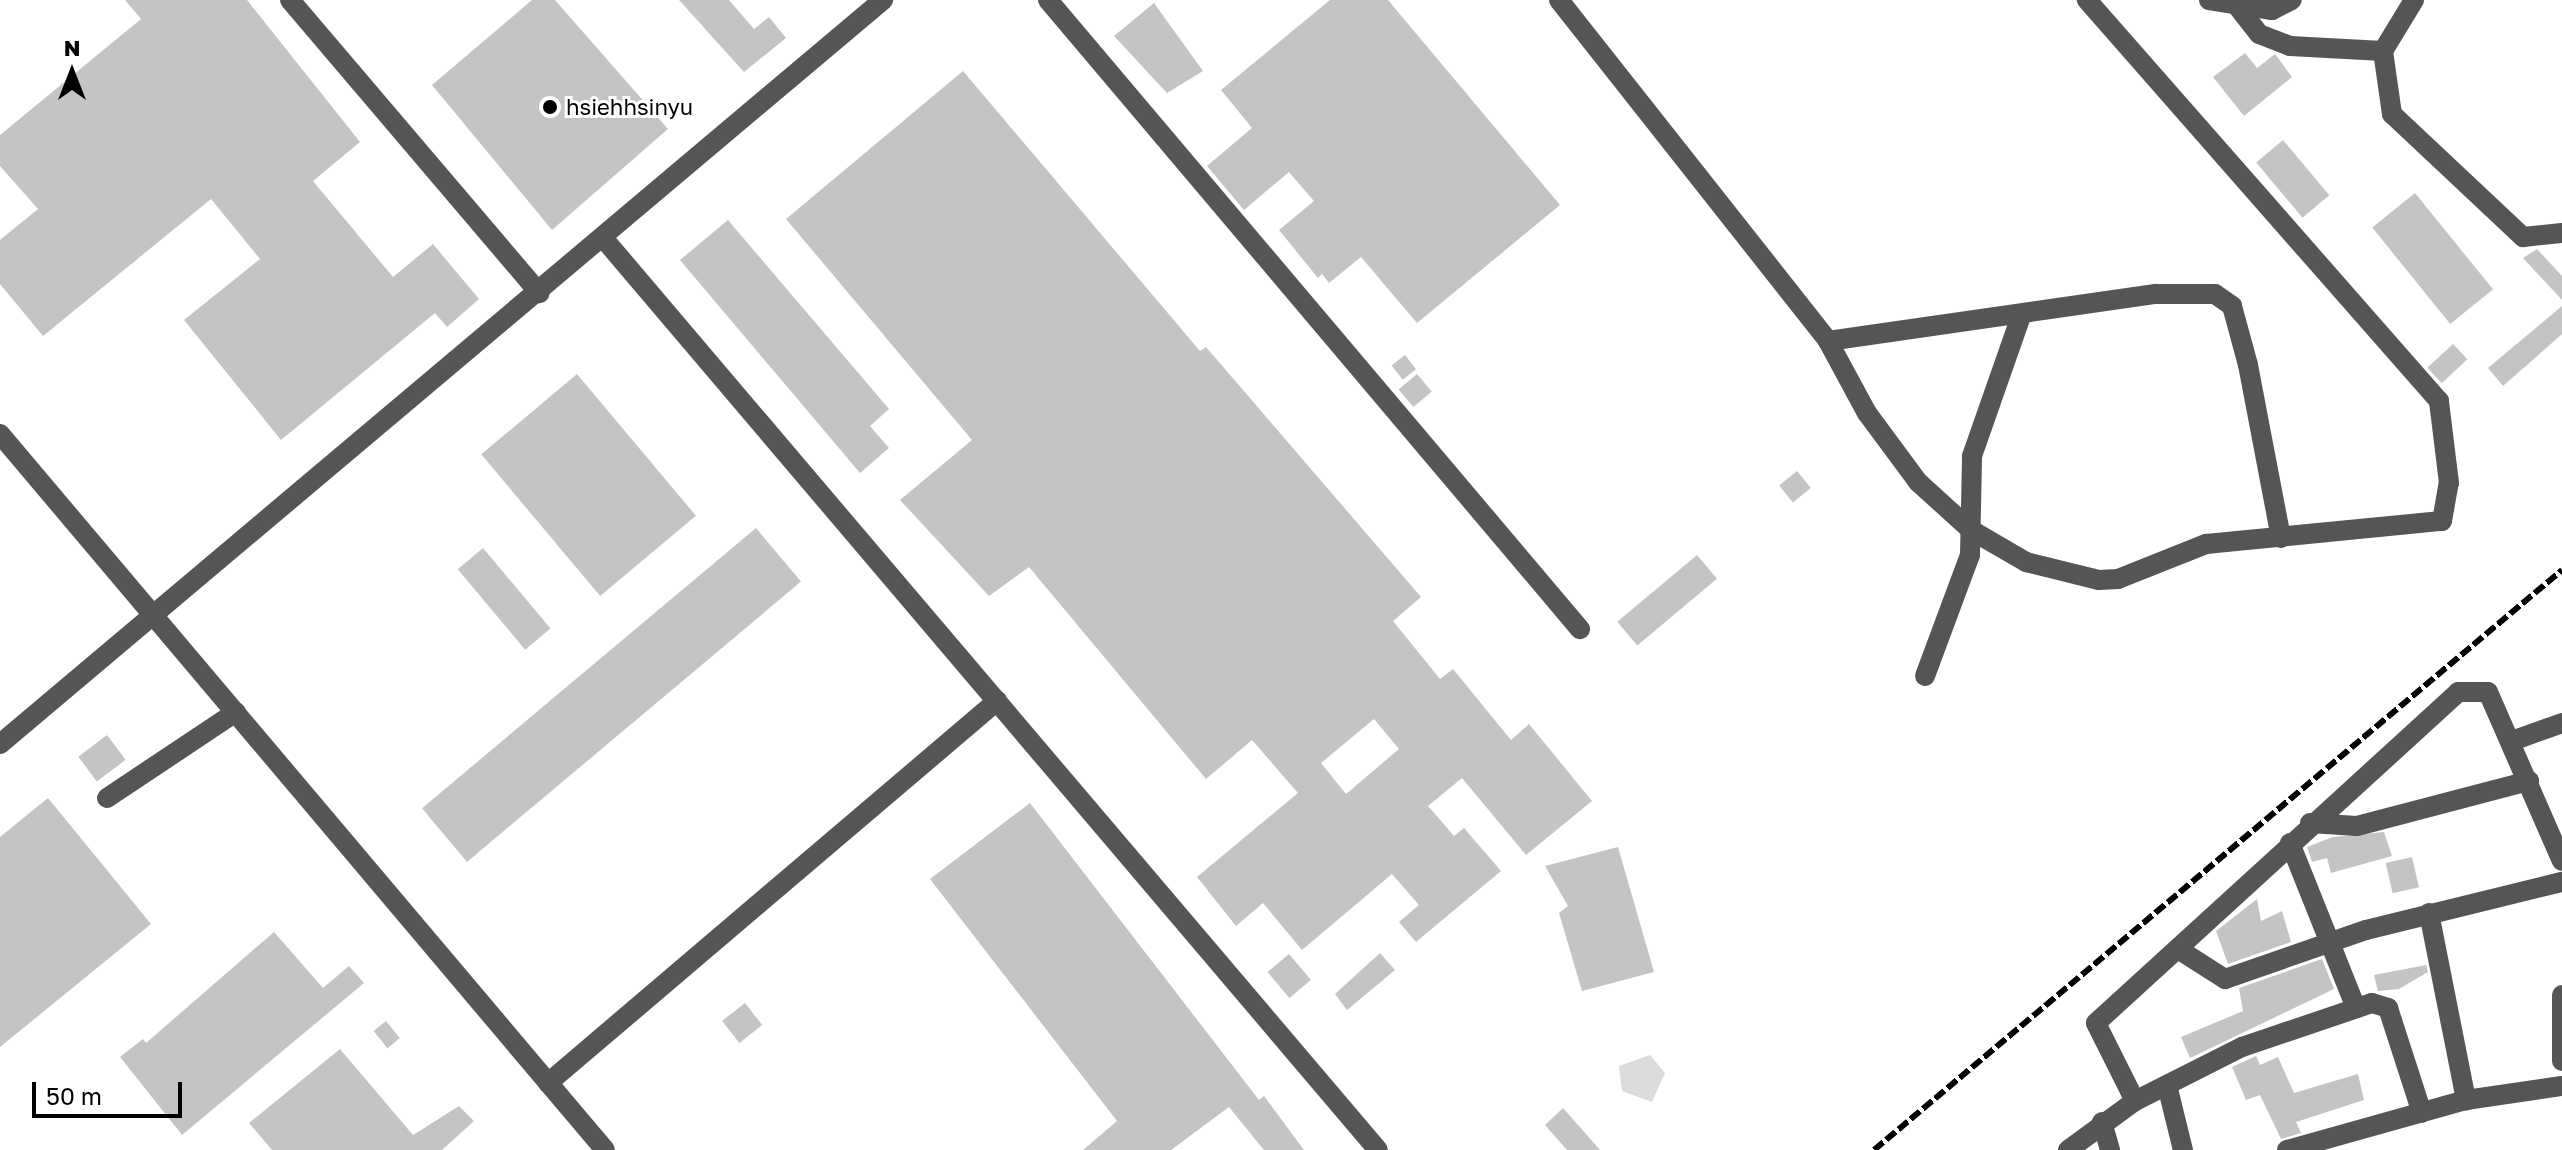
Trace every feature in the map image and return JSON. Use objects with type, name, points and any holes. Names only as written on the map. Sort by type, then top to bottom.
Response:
[{"type":"street","points":[[290,0],[539,293]]},
{"type":"street","points":[[0,744],[604,239],[883,0]]},
{"type":"street","points":[[1048,0],[1580,629]]},
{"type":"street","points":[[1559,0],[1828,341],[1867,413],[1918,482],[1971,530],[2026,562],[2099,580],[2206,544],[2442,521],[2449,483],[2445,416],[2427,384],[2087,0]]},
{"type":"street","points":[[2209,0],[2272,10],[2292,0]]},
{"type":"street","points":[[2414,0],[2383,51],[2392,114],[2428,155],[2523,237],[2562,233]]},
{"type":"street","points":[[2238,7],[2259,34],[2290,46],[2383,51]]},
{"type":"street","points":[[604,239],[1378,1150]]},
{"type":"street","points":[[1828,341],[2199,290],[2232,306],[2281,538]]},
{"type":"street","points":[[1925,676],[1970,555],[1972,456],[2021,316]]},
{"type":"street","points":[[0,434],[605,1150]]},
{"type":"street","points":[[2135,1101],[2096,1023],[2310,823],[2458,692],[2488,692],[2562,861]]},
{"type":"street","points":[[548,1083],[997,701]]},
{"type":"street","points":[[107,798],[236,712]]},
{"type":"street","points":[[2512,741],[2562,723]]},
{"type":"street","points":[[2310,823],[2334,829],[2357,826],[2529,781]]},
{"type":"street","points":[[2290,843],[2325,942],[2356,1008]]},
{"type":"street","points":[[2178,949],[2225,979],[2325,942],[2429,913],[2562,882]]},
{"type":"street","points":[[2429,913],[2466,1100]]},
{"type":"street","points":[[2562,995],[2562,1061]]},
{"type":"street","points":[[2068,1150],[2102,1122],[2135,1101],[2242,1047],[2356,1008],[2388,1008],[2422,1113]]},
{"type":"street","points":[[2167,1085],[2183,1150]]},
{"type":"street","points":[[2287,1150],[2466,1100],[2562,1086]]},
{"type":"street","points":[[2102,1122],[2110,1150]]},
{"type":"shaded area","points":[[1650,1055],[1665,1073],[1652,1102],[1622,1091],[1619,1066]]},
{"type":"building","points":[[125,0],[247,0],[360,142],[313,181],[393,277],[433,244],[479,299],[447,327],[435,313],[281,440],[184,320],[260,259],[211,199],[43,336],[0,284],[0,240],[38,209],[0,166],[0,135],[141,19]]},
{"type":"building","name":"hsiehhsinyu","points":[[532,0],[555,0],[668,129],[552,230],[432,85]]},
{"type":"building","points":[[679,0],[729,0],[754,29],[769,17],[786,38],[744,72]]},
{"type":"building","points":[[1330,0],[1388,0],[1560,205],[1417,323],[1361,257],[1329,283],[1322,274],[1318,278],[1279,230],[1314,201],[1289,172],[1244,210],[1207,166],[1252,128],[1221,90]]},
{"type":"building","points":[[1154,3],[1203,71],[1167,93],[1114,36]]},
{"type":"building","points":[[2245,53],[2257,68],[2275,54],[2292,77],[2244,116],[2213,77]]},
{"type":"building","points":[[963,71],[1200,351],[1206,347],[1421,597],[1393,621],[1440,679],[1453,669],[1511,740],[1529,724],[1592,801],[1526,855],[1462,778],[1428,806],[1454,836],[1464,828],[1501,871],[1416,942],[1399,922],[1419,905],[1392,874],[1302,950],[1263,903],[1236,926],[1197,877],[1298,793],[1252,740],[1206,779],[1029,567],[989,596],[900,500],[972,440],[786,219]],"holes":[[[1374,719],[1399,749],[1346,794],[1321,763]]]},
{"type":"building","points":[[2283,140],[2329,195],[2302,218],[2256,162]]},
{"type":"building","points":[[2415,193],[2493,289],[2450,324],[2372,228]]},
{"type":"building","points":[[728,220],[889,409],[870,426],[889,448],[860,473],[680,260]]},
{"type":"building","points":[[2537,249],[2562,276],[2562,300],[2523,258]]},
{"type":"building","points":[[2562,306],[2562,334],[2503,386],[2488,368]]},
{"type":"building","points":[[2453,344],[2467,359],[2442,383],[2427,368]]},
{"type":"building","points":[[1405,355],[1416,369],[1403,380],[1392,365]]},
{"type":"building","points":[[577,374],[696,516],[600,596],[481,454]]},
{"type":"building","points":[[1417,374],[1432,392],[1413,407],[1399,389]]},
{"type":"building","points":[[1797,471],[1811,488],[1793,503],[1779,485]]},
{"type":"building","points":[[756,528],[801,582],[467,862],[422,808]]},
{"type":"building","points":[[483,548],[550,628],[525,650],[458,569]]},
{"type":"building","points":[[1697,555],[1717,579],[1637,646],[1617,622]]},
{"type":"building","points":[[107,735],[126,760],[97,781],[78,757]]},
{"type":"building","points":[[48,798],[151,924],[0,1047],[0,837]]},
{"type":"building","points":[[1030,803],[1259,1100],[1264,1096],[1304,1150],[1264,1150],[1229,1107],[1171,1150],[1083,1150],[1117,1121],[930,879]]},
{"type":"building","points":[[2384,832],[2392,856],[2331,873],[2327,858],[2312,862],[2307,847],[2333,837]]},
{"type":"building","points":[[1618,847],[1654,972],[1582,991],[1559,913],[1568,906],[1545,866]]},
{"type":"building","points":[[2412,857],[2419,887],[2393,893],[2386,863]]},
{"type":"building","points":[[2257,899],[2261,921],[2282,911],[2291,942],[2228,964],[2216,931]]},
{"type":"building","points":[[274,932],[323,988],[349,966],[364,983],[182,1135],[120,1057],[143,1039],[146,1043]]},
{"type":"building","points":[[1380,953],[1395,970],[1347,1010],[1335,994]]},
{"type":"building","points":[[1289,954],[1311,980],[1289,998],[1268,972]]},
{"type":"building","points":[[2322,959],[2334,989],[2190,1058],[2181,1037],[2243,1011],[2239,988]]},
{"type":"building","points":[[2426,965],[2428,972],[2399,989],[2378,991],[2374,975]]},
{"type":"building","points":[[745,1003],[762,1025],[739,1043],[722,1021]]},
{"type":"building","points":[[386,1021],[400,1038],[387,1048],[374,1031]]},
{"type":"building","points":[[340,1049],[413,1135],[459,1106],[474,1121],[442,1150],[272,1150],[249,1123]]},
{"type":"building","points":[[2256,1056],[2260,1065],[2278,1057],[2294,1093],[2358,1074],[2364,1100],[2296,1122],[2301,1133],[2281,1139],[2260,1095],[2246,1100],[2232,1067]]},
{"type":"building","points":[[1563,1108],[1600,1150],[1567,1150],[1545,1125]]},
{"type":"railway","points":[[1874,1150],[2562,570]]},
{"type":"place","name":"hsiehhsinyu","points":[[550,107]]}]
